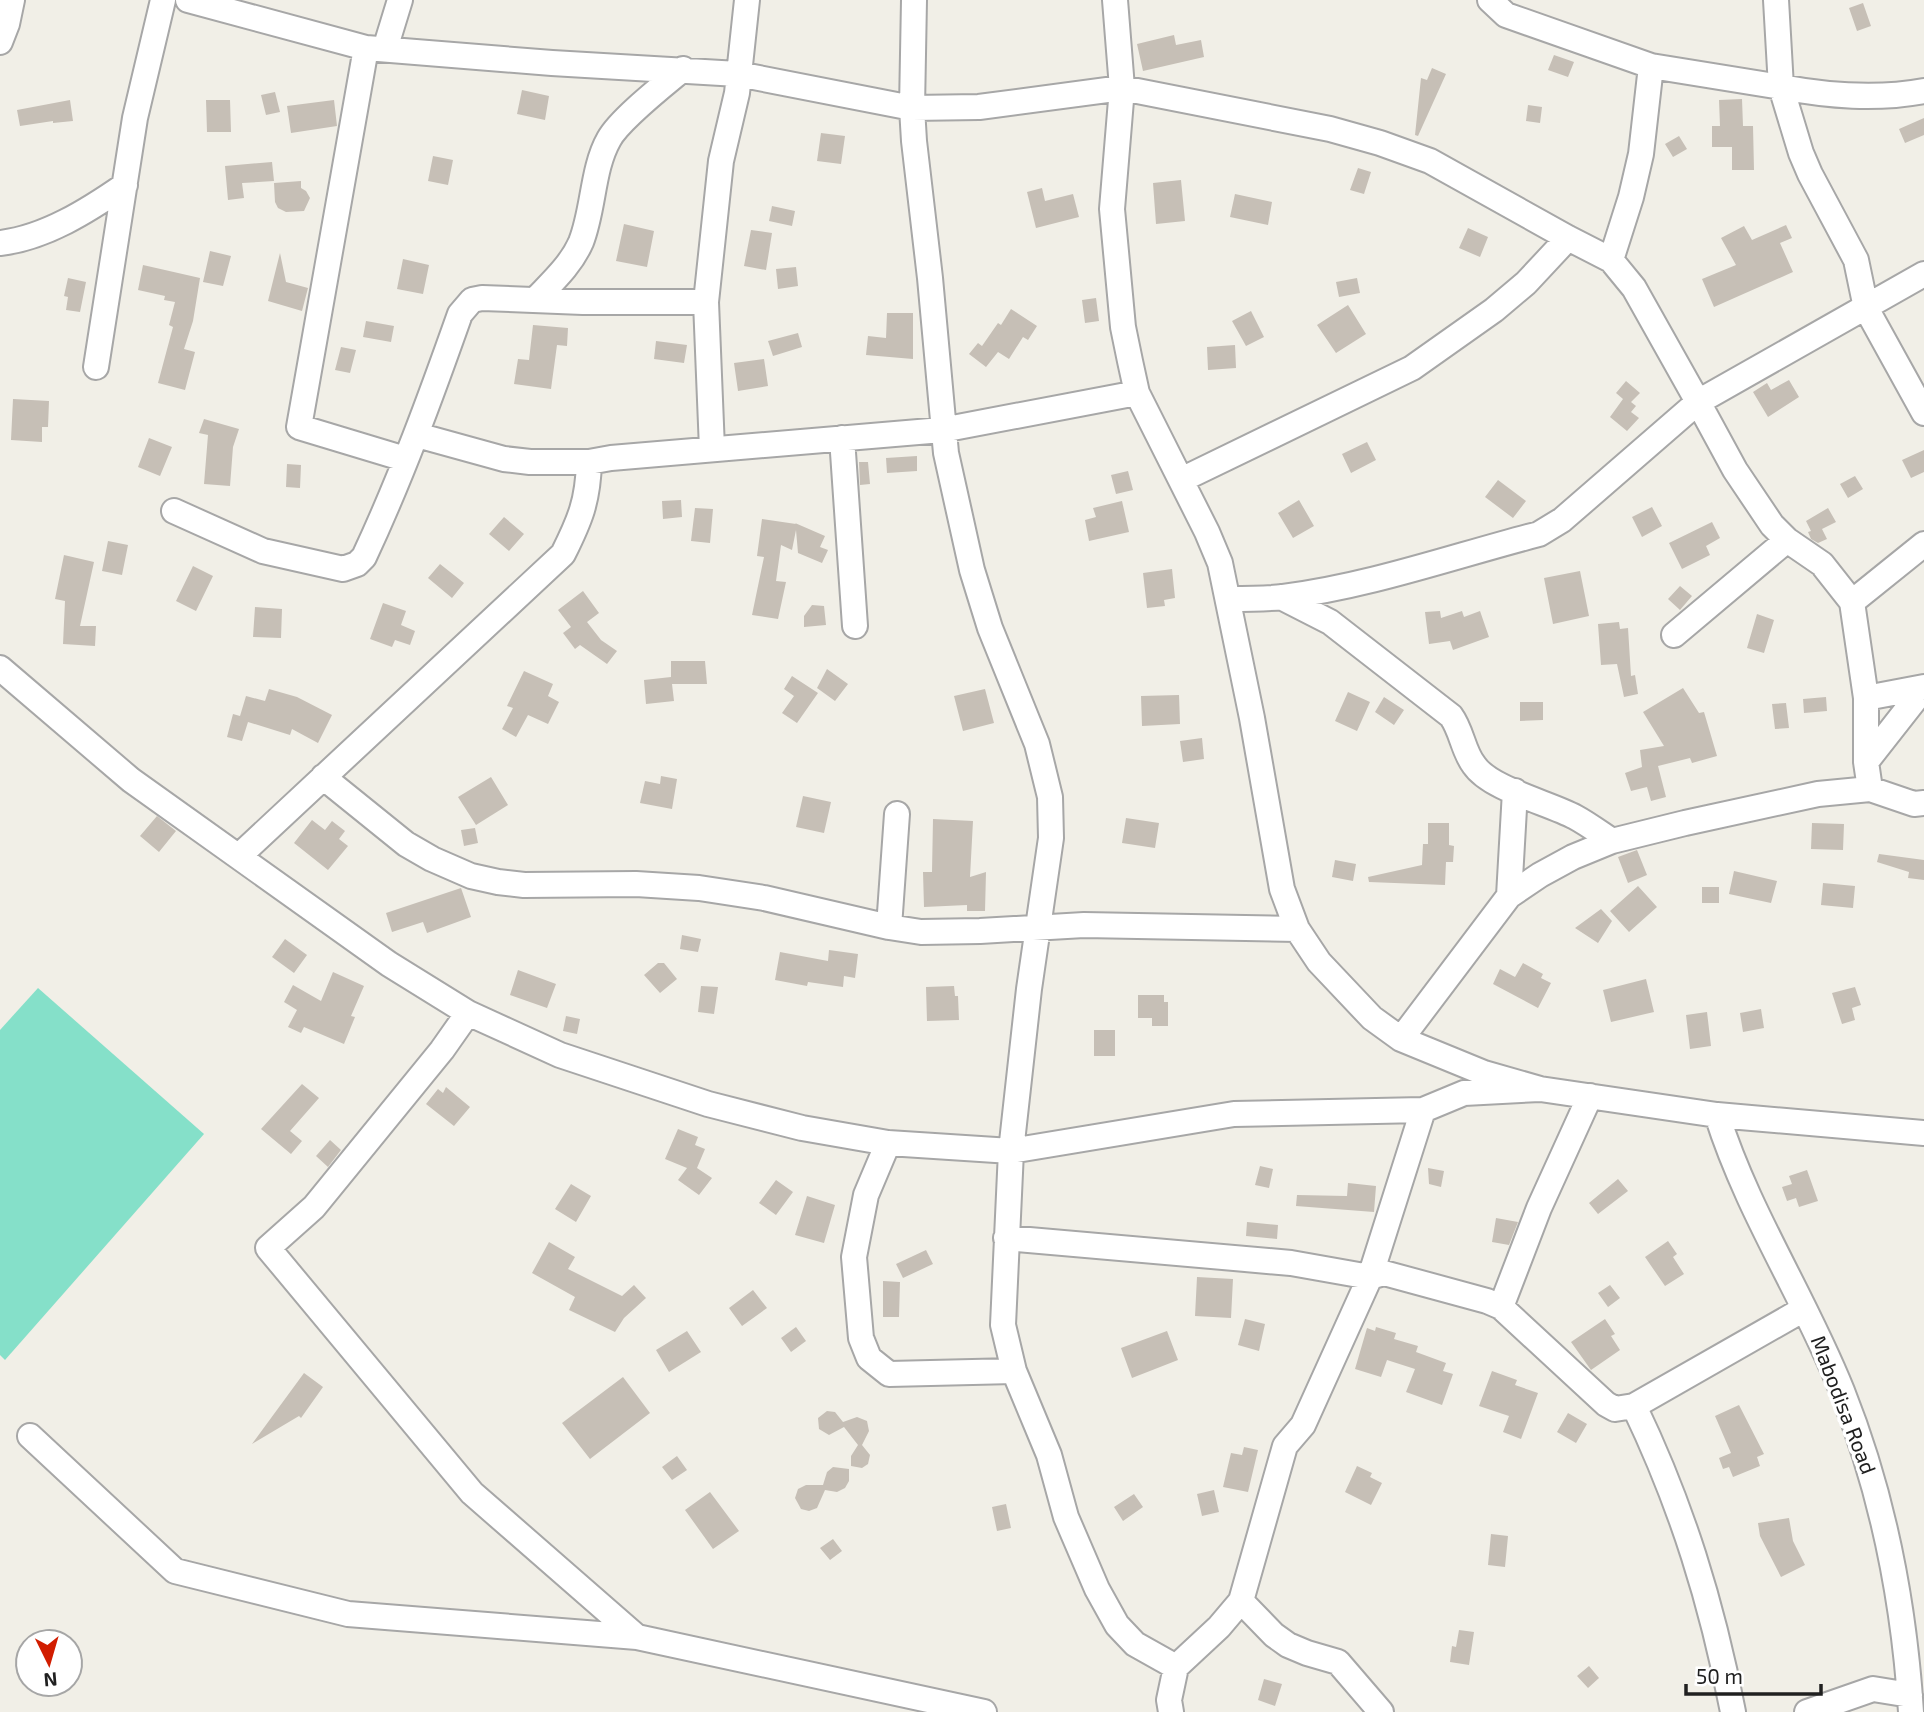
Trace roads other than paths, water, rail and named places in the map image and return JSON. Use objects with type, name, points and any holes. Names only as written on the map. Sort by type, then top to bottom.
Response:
[{"type":"street","points":[[0,42],[12,0]]},
{"type":"street","points":[[96,367],[135,118],[163,0]]},
{"type":"street","points":[[188,0],[376,48],[552,63],[738,74],[912,108],[979,107],[1122,88],[1330,129],[1430,160],[1612,260],[1634,288],[1735,470],[1772,525],[1787,540],[1822,564],[1852,602],[1866,698],[1866,762],[1870,789]]},
{"type":"street","points":[[400,0],[376,48],[299,427],[405,459]]},
{"type":"street","points":[[712,449],[706,302],[722,161],[734,114],[747,0]]},
{"type":"street","points":[[914,0],[912,108],[930,278],[942,430],[972,570],[990,628],[1037,744],[1050,797],[1051,838],[1011,1151],[1003,1325],[1014,1371],[1049,1455],[1075,1541],[1097,1589],[1117,1625],[1135,1644],[1176,1667]]},
{"type":"street","points":[[1115,0],[1122,88],[1112,209],[1123,327],[1137,393],[1208,532],[1220,563],[1252,718],[1282,889],[1297,929],[1319,962],[1372,1018],[1401,1039],[1483,1073],[1540,1089],[1717,1115],[1924,1133]]},
{"type":"street","points":[[1490,0],[1506,15],[1651,66],[1822,94],[1861,97],[1924,91]]},
{"type":"street","points":[[1776,0],[1781,87],[1801,153],[1856,260],[1866,309],[1924,413]]},
{"type":"street","points":[[1612,260],[1641,154],[1651,66]]},
{"type":"street","points":[[535,300],[573,257],[582,240],[602,159],[613,133],[683,69]]},
{"type":"street","points":[[0,243],[31,236],[82,212],[125,185]]},
{"type":"street","points":[[1181,480],[1412,368],[1494,310],[1526,283],[1568,238]]},
{"type":"street","points":[[1229,599],[1281,597],[1371,580],[1539,534],[1562,520],[1698,402],[1924,274]]},
{"type":"street","points":[[174,511],[263,551],[343,569],[357,564],[364,557],[417,435],[460,314],[472,300],[706,302]]},
{"type":"street","points":[[417,435],[504,459],[589,462],[942,430],[1137,393]]},
{"type":"street","points":[[842,438],[855,626]]},
{"type":"street","points":[[239,856],[563,554],[581,518],[588,488],[589,462]]},
{"type":"street","points":[[1674,635],[1787,540]]},
{"type":"street","points":[[1852,602],[1924,544]]},
{"type":"street","points":[[1281,597],[1330,622],[1415,686],[1455,722],[1473,765],[1497,783],[1574,817],[1612,841]]},
{"type":"street","points":[[0,668],[131,780],[389,964],[468,1013],[560,1055],[708,1104],[802,1128],[888,1143],[1011,1151],[1234,1114],[1423,1110],[1464,1093],[1540,1089]]},
{"type":"street","points":[[1866,698],[1924,687]]},
{"type":"street","points":[[1866,762],[1924,687]]},
{"type":"street","points":[[323,777],[406,844],[471,876],[498,882],[524,885],[636,884],[699,888],[764,898],[889,928],[921,932],[1084,925],[1297,929]]},
{"type":"street","points":[[1401,1039],[1510,896],[1573,857],[1612,841],[1818,794],[1870,789],[1921,805]]},
{"type":"street","points":[[1510,896],[1516,791]]},
{"type":"street","points":[[889,928],[897,814]]},
{"type":"street","points":[[468,1013],[442,1050],[314,1207],[268,1248],[472,1493],[637,1637]]},
{"type":"street","points":[[1502,1307],[1539,1208],[1590,1096]]},
{"type":"street","points":[[1171,1712],[1169,1700],[1176,1667],[1219,1627],[1241,1601],[1285,1446],[1303,1425],[1370,1277],[1423,1110]]},
{"type":"street","name":"Mabodisa Road","points":[[1717,1115],[1753,1210],[1842,1391],[1878,1497],[1916,1658],[1911,1703]]},
{"type":"street","points":[[888,1143],[866,1195],[853,1257],[861,1338],[869,1358],[890,1374],[1014,1371]]},
{"type":"street","points":[[1006,1238],[1291,1263],[1370,1277],[1384,1273],[1487,1301],[1502,1307],[1606,1404],[1615,1409],[1634,1406],[1804,1309]]},
{"type":"street","points":[[1634,1406],[1695,1555],[1708,1597],[1733,1712]]},
{"type":"street","points":[[30,1436],[175,1571],[348,1615],[637,1637],[984,1712]]},
{"type":"street","points":[[1241,1601],[1274,1635],[1288,1645],[1338,1662],[1381,1712]]},
{"type":"street","points":[[1807,1712],[1873,1689],[1911,1703]]}]
